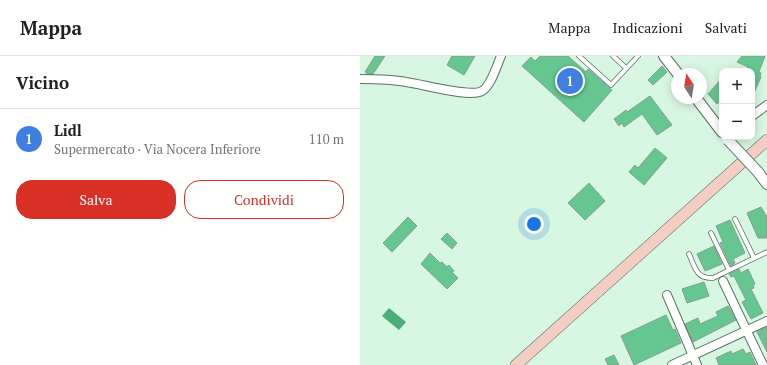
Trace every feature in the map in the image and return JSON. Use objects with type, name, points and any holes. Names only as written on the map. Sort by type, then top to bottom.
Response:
[{"type":"main road","points":[[516,365],[767,140]]},
{"type":"street","points":[[360,79],[406,82],[464,93],[479,92],[484,90],[488,85],[501,56]]},
{"type":"street","points":[[665,56],[674,68]]},
{"type":"street","points":[[755,114],[765,107],[767,97]]},
{"type":"street","points":[[701,104],[719,128]]},
{"type":"street","points":[[728,140],[758,172],[767,184]]},
{"type":"street","points":[[723,281],[763,365]]},
{"type":"street","points":[[667,294],[698,365]]},
{"type":"street","points":[[672,365],[767,321]]},
{"type":"lane","points":[[579,56],[611,85],[638,56]]},
{"type":"lane","points":[[613,56],[626,68]]},
{"type":"lane","points":[[735,219],[754,258]]},
{"type":"lane","points":[[711,233],[729,270]]},
{"type":"lane","points":[[689,254],[699,275],[705,278],[713,278],[767,252]]},
{"type":"shaded area","points":[[389,308],[406,322],[399,330],[382,316]]},
{"type":"building","points":[[375,56],[385,56],[373,74],[368,74],[365,72]]},
{"type":"building","points":[[452,56],[475,56],[464,75],[447,65]]},
{"type":"building","points":[[540,56],[568,56],[586,72],[588,69],[612,90],[584,122],[522,66],[531,57],[535,61]]},
{"type":"building","points":[[742,56],[765,56],[759,72],[761,73],[761,77],[755,90],[755,68],[748,68],[737,62]]},
{"type":"building","points":[[662,66],[667,72],[653,85],[648,80]]},
{"type":"building","points":[[719,81],[719,102],[717,104],[708,94]]},
{"type":"building","points":[[650,96],[672,125],[657,135],[642,114],[624,127],[622,123],[619,126],[614,119]]},
{"type":"building","points":[[655,148],[667,158],[644,185],[629,172],[635,165],[638,168]]},
{"type":"building","points":[[589,183],[605,201],[585,220],[568,203]]},
{"type":"building","points":[[761,207],[767,217],[767,238],[758,238],[747,213]]},
{"type":"building","points":[[408,217],[417,226],[392,252],[383,243]]},
{"type":"building","points":[[730,220],[745,253],[733,259],[735,263],[731,266],[720,243],[723,242],[716,226]]},
{"type":"building","points":[[447,233],[457,243],[452,249],[441,239]]},
{"type":"building","points":[[714,246],[722,264],[705,271],[697,254]]},
{"type":"building","points":[[430,253],[440,263],[442,262],[447,267],[449,265],[454,271],[452,272],[458,278],[447,289],[421,264]]},
{"type":"building","points":[[739,269],[741,273],[748,269],[755,284],[753,285],[754,288],[751,289],[763,313],[751,319],[742,302],[746,300],[734,276],[731,277],[729,274]]},
{"type":"building","points":[[704,282],[709,296],[687,303],[682,289]]},
{"type":"building","points":[[728,306],[736,320],[693,342],[685,324],[698,318],[700,324],[718,316],[716,312]]},
{"type":"building","points":[[666,315],[673,330],[675,329],[681,343],[634,365],[621,336]]},
{"type":"building","points":[[767,327],[767,352],[757,332]]},
{"type":"building","points":[[743,349],[746,354],[750,352],[756,365],[719,365],[716,358],[731,351],[732,354]]},
{"type":"building","points":[[614,355],[619,365],[608,365],[605,359]]},
{"type":"place","name":"Lidl","points":[[570,81]]}]
